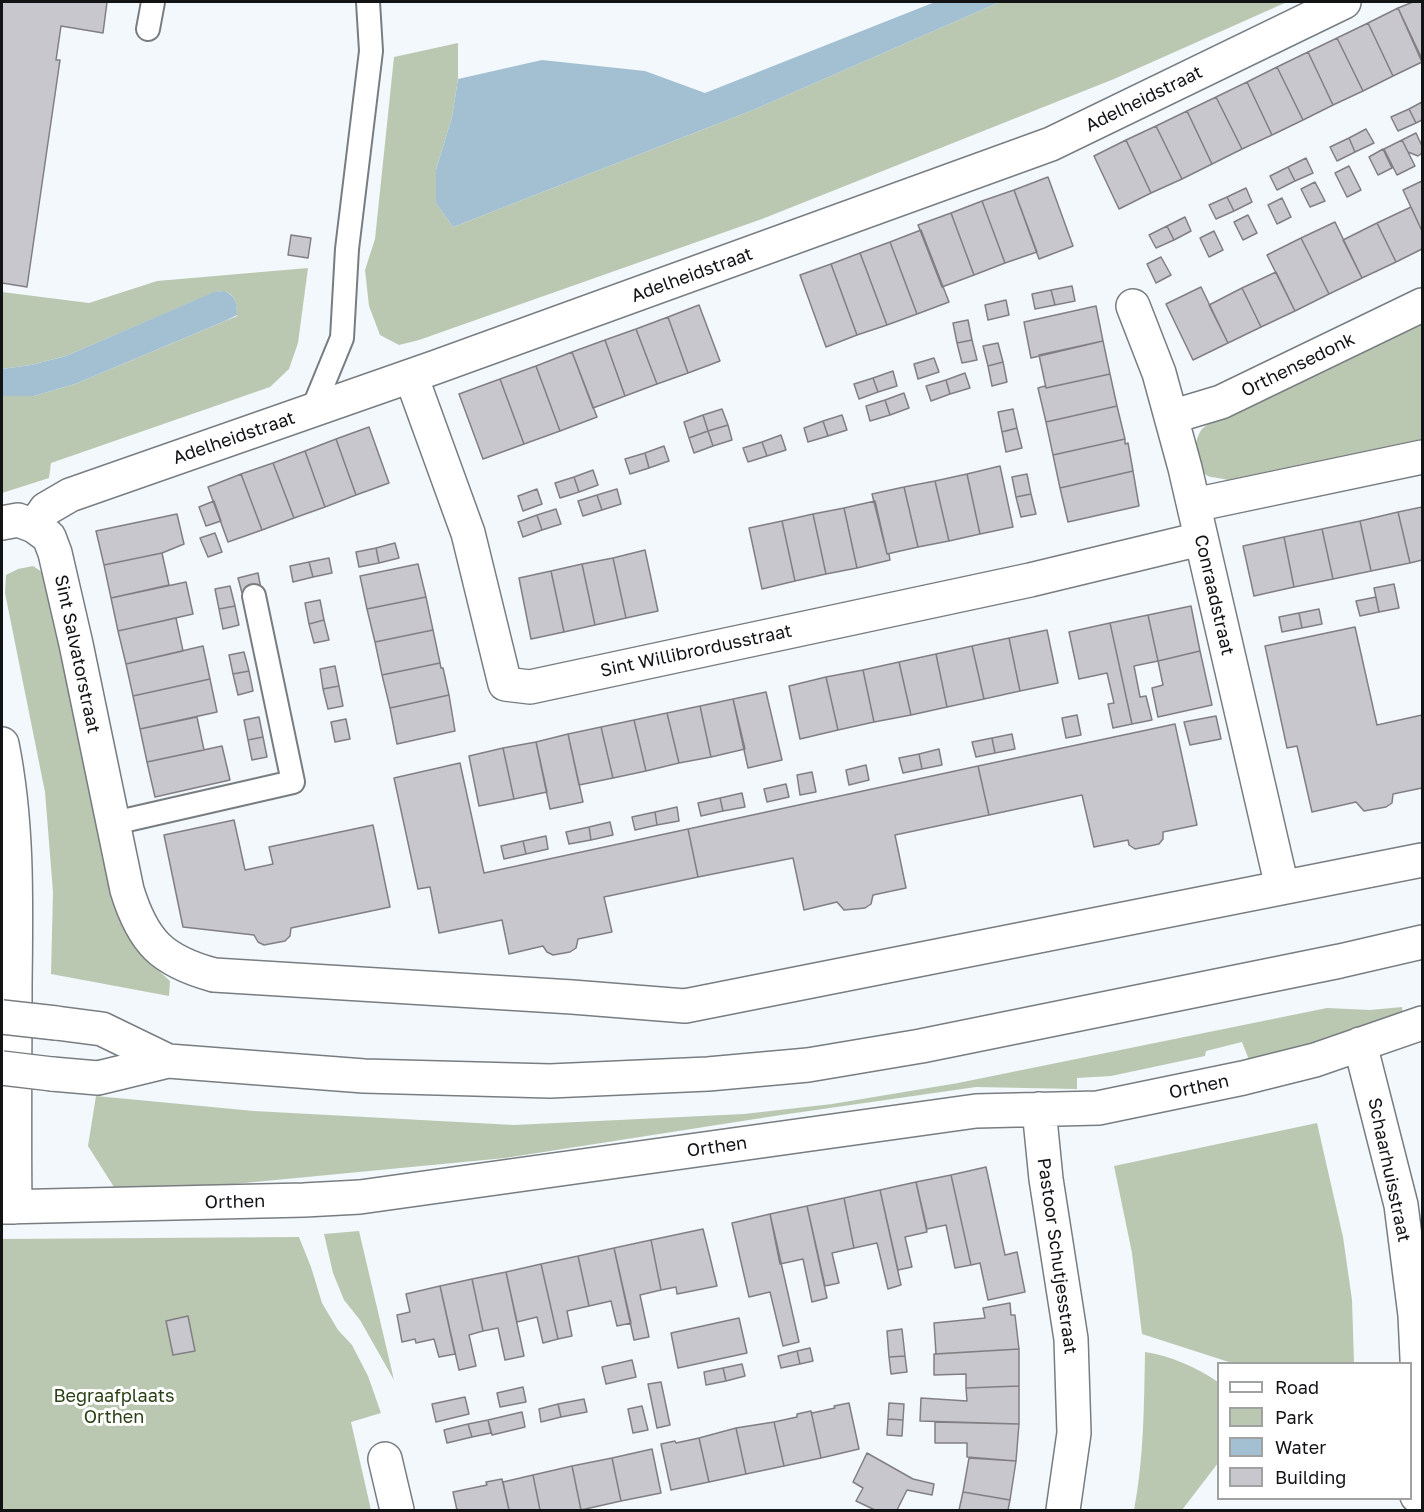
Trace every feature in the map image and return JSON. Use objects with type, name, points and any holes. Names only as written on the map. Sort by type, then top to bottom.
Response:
[{"type":"street","name":"Adelheidstraat","points":[[34,526],[46,509],[70,495],[411,376],[1051,144],[1344,2]]},
{"type":"street","name":"Orthensedonk","points":[[1171,417],[1221,402],[1422,305]]},
{"type":"street","name":"Conraadstraat","points":[[1133,306],[1159,373],[1194,505],[1282,887]]},
{"type":"street","name":"Sint Willibrordusstraat","points":[[411,376],[468,533],[505,684],[530,687],[1030,580],[1200,539]]},
{"type":"street","points":[[1194,505],[1422,458]]},
{"type":"street","points":[[2,523],[18,520],[34,526]]},
{"type":"street","name":"Sint Salvatorstraat","points":[[34,526],[49,537],[56,553],[114,823]]},
{"type":"street","points":[[2,744],[15,839],[17,907],[8,1207]]},
{"type":"street","points":[[114,823],[127,890],[135,915],[148,938],[167,956],[191,969],[214,975],[252,978],[685,1006],[1422,860]]},
{"type":"street","points":[[2,1068],[98,1078],[168,1061],[364,1076],[550,1081],[708,1074],[808,1065],[921,1046],[1340,961],[1422,942]]},
{"type":"street","points":[[2,1017],[102,1029],[168,1061]]},
{"type":"street","name":"Orthen","points":[[8,1207],[360,1197],[976,1111],[1098,1108],[1315,1060],[1422,1023]]},
{"type":"street","name":"Schaarhuisstraat","points":[[1360,1044],[1401,1204],[1413,1304],[1419,1401],[1416,1502]]},
{"type":"street","name":"Pastoor Schutjesstraat","points":[[1039,1109],[1046,1179],[1071,1339],[1074,1433],[1063,1510]]},
{"type":"street","points":[[385,1459],[397,1510]]},
{"type":"lane","points":[[148,29],[153,2]]},
{"type":"lane","points":[[312,411],[342,338],[347,249],[371,51],[368,2]]},
{"type":"lane","points":[[114,823],[292,782],[254,596]]},
{"type":"green space","points":[[1000,2],[1287,2],[1114,79],[762,219],[419,340],[399,345],[380,335],[369,306],[365,270],[375,239],[394,57],[458,43],[458,79],[452,117],[436,170],[436,203],[453,227],[753,110]]},
{"type":"green space","points":[[308,268],[298,343],[289,369],[270,387],[51,463],[49,478],[2,493],[2,396],[34,396],[75,384],[237,316],[233,296],[226,292],[215,292],[66,356],[31,365],[2,369],[2,292],[89,303],[157,281]]},
{"type":"green space","points":[[1422,319],[1422,439],[1227,480],[1208,476],[1199,467],[1196,447],[1199,434],[1213,421]]},
{"type":"green space","points":[[33,566],[45,574],[119,915],[136,950],[170,981],[169,996],[51,974],[53,892],[45,792],[5,593],[6,575],[18,569]]},
{"type":"green space","points":[[1402,1007],[1403,1014],[1319,1043],[1249,1060],[1242,1042],[1206,1051],[1205,1056],[1111,1076],[1077,1078],[1077,1089],[976,1087],[505,1158],[119,1195],[88,1146],[96,1096],[254,1111],[514,1125],[744,1114],[832,1104],[958,1083],[1327,1008],[1370,1010]]},
{"type":"green space","points":[[1317,1123],[1343,1237],[1352,1300],[1354,1362],[1229,1362],[1142,1334],[1132,1253],[1114,1166]]},
{"type":"green space","points":[[359,1231],[394,1380],[360,1320],[344,1300],[333,1273],[324,1234]]},
{"type":"green space","name":"Begraafplaats Orthen","points":[[299,1237],[322,1303],[338,1330],[352,1345],[368,1376],[381,1413],[351,1422],[371,1510],[2,1510],[2,1239]]},
{"type":"green space","points":[[1145,1352],[1183,1363],[1217,1381],[1217,1464],[1182,1510],[1134,1510],[1142,1451]]},
{"type":"water","points":[[935,2],[1000,2],[753,110],[453,227],[436,203],[436,170],[452,117],[458,79],[542,60],[645,71],[705,93]]},
{"type":"water","points":[[224,291],[233,298],[237,311],[237,315],[225,321],[75,384],[34,396],[2,396],[2,369],[31,365],[66,356],[214,292]]},
{"type":"building","points":[[2,2],[107,2],[103,33],[61,26],[56,60],[60,60],[27,287],[2,283]]},
{"type":"building","points":[[1413,2],[1422,2],[1422,59],[1398,8]]},
{"type":"building","points":[[1398,8],[1422,62],[1393,76],[1368,23]]},
{"type":"building","points":[[1368,23],[1393,76],[1363,91],[1337,38]]},
{"type":"building","points":[[1337,38],[1363,91],[1333,105],[1308,52]]},
{"type":"building","points":[[1308,52],[1333,105],[1303,120],[1277,67]]},
{"type":"building","points":[[1277,67],[1303,120],[1272,135],[1247,82]]},
{"type":"building","points":[[1247,82],[1272,135],[1242,149],[1216,97]]},
{"type":"building","points":[[1216,97],[1242,149],[1212,164],[1187,111]]},
{"type":"building","points":[[1422,102],[1422,120],[1416,123],[1409,109]]},
{"type":"building","points":[[1409,109],[1416,123],[1398,131],[1391,117]]},
{"type":"building","points":[[1187,111],[1212,164],[1182,179],[1156,126]]},
{"type":"building","points":[[1156,126],[1182,179],[1151,193],[1126,140]]},
{"type":"building","points":[[1366,129],[1374,143],[1355,152],[1349,138]]},
{"type":"building","points":[[1416,133],[1422,146],[1422,153],[1418,156],[1408,152],[1402,140]]},
{"type":"building","points":[[1349,138],[1355,152],[1337,161],[1330,147]]},
{"type":"building","points":[[1126,140],[1151,193],[1119,209],[1094,156]]},
{"type":"building","points":[[1402,140],[1415,166],[1397,175],[1384,149]]},
{"type":"building","points":[[1383,149],[1392,168],[1378,175],[1369,157]]},
{"type":"building","points":[[1306,158],[1313,173],[1295,181],[1288,167]]},
{"type":"building","points":[[1349,166],[1361,190],[1347,197],[1335,173]]},
{"type":"building","points":[[1288,167],[1295,181],[1277,190],[1270,176]]},
{"type":"building","points":[[1048,177],[1073,246],[1039,259],[1014,190]]},
{"type":"building","points":[[1422,181],[1422,231],[1403,190]]},
{"type":"building","points":[[1315,182],[1325,201],[1310,207],[1301,189]]},
{"type":"building","points":[[1246,188],[1252,202],[1234,211],[1227,197]]},
{"type":"building","points":[[1014,190],[1037,252],[1005,263],[982,201]]},
{"type":"building","points":[[1227,197],[1234,211],[1216,219],[1209,205]]},
{"type":"building","points":[[1282,198],[1291,217],[1277,224],[1268,205]]},
{"type":"building","points":[[982,201],[1005,263],[974,275],[951,213]]},
{"type":"building","points":[[1411,207],[1422,231],[1422,249],[1396,262],[1377,223]]},
{"type":"building","points":[[951,213],[974,275],[942,287],[918,225]]},
{"type":"building","points":[[1248,215],[1257,233],[1243,240],[1234,222]]},
{"type":"building","points":[[1185,217],[1191,231],[1174,240],[1167,226]]},
{"type":"building","points":[[1335,222],[1362,278],[1329,294],[1301,238]]},
{"type":"building","points":[[1377,223],[1396,262],[1362,278],[1343,240]]},
{"type":"building","points":[[1167,226],[1174,240],[1156,248],[1149,235]]},
{"type":"building","points":[[921,230],[949,302],[917,314],[890,242]]},
{"type":"building","points":[[1214,231],[1223,250],[1209,257],[1200,238]]},
{"type":"building","points":[[291,235],[311,238],[308,258],[288,255]]},
{"type":"building","points":[[1301,238],[1329,294],[1295,311],[1267,255]]},
{"type":"building","points":[[890,242],[917,314],[887,325],[860,253]]},
{"type":"building","points":[[860,253],[887,325],[857,335],[831,264]]},
{"type":"building","points":[[1161,257],[1171,275],[1156,283],[1147,264]]},
{"type":"building","points":[[831,264],[857,335],[826,347],[800,275]]},
{"type":"building","points":[[1276,272],[1295,311],[1261,327],[1242,288]]},
{"type":"building","points":[[1072,286],[1075,301],[1055,305],[1051,290]]},
{"type":"building","points":[[1201,287],[1228,343],[1193,360],[1166,304]]},
{"type":"building","points":[[1242,288],[1261,327],[1228,343],[1209,305]]},
{"type":"building","points":[[1051,290],[1055,305],[1035,309],[1032,294]]},
{"type":"building","points":[[1006,300],[1009,315],[988,320],[985,305]]},
{"type":"building","points":[[699,305],[720,361],[688,373],[668,317]]},
{"type":"building","points":[[1096,306],[1103,341],[1031,358],[1024,322]]},
{"type":"building","points":[[668,317],[688,373],[657,384],[636,329]]},
{"type":"building","points":[[968,320],[972,340],[957,343],[953,323]]},
{"type":"building","points":[[636,329],[657,384],[625,396],[605,340]]},
{"type":"building","points":[[605,340],[625,396],[593,408],[572,352]]},
{"type":"building","points":[[972,340],[977,360],[962,363],[957,343]]},
{"type":"building","points":[[1103,341],[1110,374],[1046,388],[1039,355]]},
{"type":"building","points":[[998,343],[1003,362],[988,366],[983,346]]},
{"type":"building","points":[[572,352],[597,417],[560,431],[536,366]]},
{"type":"building","points":[[934,358],[939,372],[918,379],[914,364]]},
{"type":"building","points":[[1003,362],[1007,382],[992,386],[988,366]]},
{"type":"building","points":[[536,366],[560,431],[524,444],[500,379]]},
{"type":"building","points":[[893,371],[897,386],[878,392],[873,378]]},
{"type":"building","points":[[965,373],[970,388],[950,394],[946,380]]},
{"type":"building","points":[[1110,374],[1117,406],[1046,422],[1038,388]]},
{"type":"building","points":[[873,378],[878,392],[859,399],[854,384]]},
{"type":"building","points":[[500,379],[524,444],[483,459],[459,394]]},
{"type":"building","points":[[946,380],[950,394],[931,401],[926,386]]},
{"type":"building","points":[[904,393],[909,408],[890,415],[885,400]]},
{"type":"building","points":[[885,400],[890,415],[870,421],[866,406]]},
{"type":"building","points":[[1117,406],[1125,439],[1053,455],[1046,422]]},
{"type":"building","points":[[722,409],[728,425],[708,431],[703,415]]},
{"type":"building","points":[[1013,409],[1017,428],[1002,432],[998,412]]},
{"type":"building","points":[[703,415],[708,431],[689,438],[684,422]]},
{"type":"building","points":[[842,415],[847,430],[828,436],[823,421]]},
{"type":"building","points":[[823,421],[828,436],[808,442],[804,428]]},
{"type":"building","points":[[728,425],[732,440],[713,446],[708,431]]},
{"type":"building","points":[[369,427],[389,483],[356,495],[336,439]]},
{"type":"building","points":[[1017,428],[1022,448],[1006,452],[1002,432]]},
{"type":"building","points":[[708,431],[713,446],[694,453],[689,438]]},
{"type":"building","points":[[781,435],[786,450],[767,456],[762,442]]},
{"type":"building","points":[[336,439],[356,495],[325,507],[305,451]]},
{"type":"building","points":[[1125,439],[1125,444],[1128,443],[1133,471],[1060,488],[1053,455]]},
{"type":"building","points":[[762,442],[767,456],[748,462],[743,448]]},
{"type":"building","points":[[664,446],[669,461],[649,468],[645,453]]},
{"type":"building","points":[[305,451],[325,507],[294,518],[273,463]]},
{"type":"building","points":[[645,453],[649,468],[630,474],[625,459]]},
{"type":"building","points":[[273,463],[294,518],[262,530],[241,474]]},
{"type":"building","points":[[1000,466],[1013,527],[980,534],[967,474]]},
{"type":"building","points":[[593,470],[598,485],[579,492],[574,477]]},
{"type":"building","points":[[1133,471],[1139,506],[1068,522],[1060,488]]},
{"type":"building","points":[[241,474],[262,530],[228,542],[208,487]]},
{"type":"building","points":[[967,474],[980,534],[949,541],[935,481]]},
{"type":"building","points":[[1027,474],[1031,494],[1016,497],[1012,477]]},
{"type":"building","points":[[574,477],[579,492],[560,498],[555,483]]},
{"type":"building","points":[[935,481],[949,541],[918,547],[904,487]]},
{"type":"building","points":[[904,487],[918,547],[887,554],[872,494]]},
{"type":"building","points":[[537,489],[542,504],[523,511],[518,496]]},
{"type":"building","points":[[617,489],[621,504],[602,510],[597,495]]},
{"type":"building","points":[[1031,494],[1036,514],[1021,517],[1016,497]]},
{"type":"building","points":[[597,495],[602,510],[583,516],[578,501]]},
{"type":"building","points":[[214,501],[221,521],[206,526],[199,507]]},
{"type":"building","points":[[875,501],[890,560],[857,568],[844,508]]},
{"type":"building","points":[[1422,507],[1422,560],[1410,563],[1398,512]]},
{"type":"building","points":[[844,508],[857,568],[826,574],[813,514]]},
{"type":"building","points":[[556,509],[561,524],[542,530],[537,515]]},
{"type":"building","points":[[1398,512],[1410,563],[1371,571],[1360,521]]},
{"type":"building","points":[[177,514],[184,544],[162,553],[104,565],[96,531]]},
{"type":"building","points":[[813,514],[826,574],[795,581],[782,521]]},
{"type":"building","points":[[537,515],[542,530],[523,537],[518,522]]},
{"type":"building","points":[[782,521],[795,581],[762,589],[749,528]]},
{"type":"building","points":[[1360,521],[1371,571],[1333,579],[1322,529]]},
{"type":"building","points":[[1322,529],[1333,579],[1294,587],[1284,537]]},
{"type":"building","points":[[215,533],[222,552],[208,557],[200,538]]},
{"type":"building","points":[[1284,537],[1294,587],[1254,596],[1243,546]]},
{"type":"building","points":[[395,543],[399,558],[379,563],[376,548]]},
{"type":"building","points":[[376,548],[379,563],[359,567],[356,552]]},
{"type":"building","points":[[645,550],[658,611],[626,618],[613,558]]},
{"type":"building","points":[[162,553],[169,585],[111,598],[104,565]]},
{"type":"building","points":[[329,558],[332,573],[313,577],[309,562]]},
{"type":"building","points":[[613,558],[626,618],[595,625],[582,564]]},
{"type":"building","points":[[309,562],[313,577],[293,582],[290,566]]},
{"type":"building","points":[[418,564],[426,597],[367,609],[360,576]]},
{"type":"building","points":[[582,564],[595,625],[564,632],[551,571]]},
{"type":"building","points":[[551,571],[564,632],[531,639],[519,578]]},
{"type":"building","points":[[258,573],[261,589],[242,593],[238,578]]},
{"type":"building","points":[[186,582],[193,614],[118,631],[111,598]]},
{"type":"building","points":[[1394,584],[1399,608],[1379,612],[1374,588]]},
{"type":"building","points":[[230,586],[235,606],[219,609],[215,589]]},
{"type":"building","points":[[426,597],[433,630],[375,642],[367,609]]},
{"type":"building","points":[[1376,597],[1379,612],[1360,616],[1356,601]]},
{"type":"building","points":[[320,600],[324,620],[309,624],[305,603]]},
{"type":"building","points":[[235,606],[239,625],[223,629],[219,609]]},
{"type":"building","points":[[1191,606],[1200,651],[1158,661],[1148,615]]},
{"type":"building","points":[[1319,609],[1322,624],[1302,628],[1299,613]]},
{"type":"building","points":[[1299,613],[1302,628],[1282,632],[1279,617]]},
{"type":"building","points":[[1148,615],[1158,661],[1134,666],[1140,697],[1146,696],[1152,720],[1132,724],[1110,623]]},
{"type":"building","points":[[176,618],[183,651],[126,664],[118,631]]},
{"type":"building","points":[[324,620],[329,640],[314,643],[309,624]]},
{"type":"building","points":[[1110,623],[1132,724],[1113,728],[1108,704],[1114,703],[1107,673],[1079,679],[1069,632]]},
{"type":"building","points":[[1355,627],[1377,725],[1422,715],[1422,788],[1393,794],[1392,803],[1386,807],[1364,811],[1356,802],[1312,812],[1297,746],[1287,748],[1265,646]]},
{"type":"building","points":[[433,630],[440,663],[382,675],[375,642]]},
{"type":"building","points":[[1047,630],[1058,683],[1020,691],[1009,638]]},
{"type":"building","points":[[1009,638],[1020,691],[984,699],[972,646]]},
{"type":"building","points":[[203,646],[210,679],[133,696],[126,664]]},
{"type":"building","points":[[972,646],[984,699],[947,707],[936,654]]},
{"type":"building","points":[[1200,651],[1212,705],[1158,717],[1152,688],[1163,685],[1158,661]]},
{"type":"building","points":[[244,652],[249,671],[233,674],[229,655]]},
{"type":"building","points":[[936,654],[947,707],[911,715],[899,662]]},
{"type":"building","points":[[899,662],[911,715],[874,722],[863,670]]},
{"type":"building","points":[[440,663],[449,695],[390,708],[382,675]]},
{"type":"building","points":[[335,666],[339,686],[323,689],[320,669]]},
{"type":"building","points":[[863,670],[874,722],[838,730],[826,677]]},
{"type":"building","points":[[249,671],[253,691],[238,695],[233,674]]},
{"type":"building","points":[[826,677],[838,730],[800,739],[789,686]]},
{"type":"building","points":[[210,679],[217,712],[140,729],[133,696]]},
{"type":"building","points":[[339,686],[343,706],[328,709],[323,689]]},
{"type":"building","points":[[766,692],[782,760],[748,768],[733,699]]},
{"type":"building","points":[[449,695],[455,731],[397,744],[390,708]]},
{"type":"building","points":[[733,699],[745,749],[711,757],[700,706]]},
{"type":"building","points":[[700,706],[711,757],[679,763],[667,713]]},
{"type":"building","points":[[667,713],[679,763],[646,771],[634,720]]},
{"type":"building","points":[[1077,715],[1081,735],[1066,738],[1062,718]]},
{"type":"building","points":[[1216,716],[1221,739],[1190,745],[1184,722]]},
{"type":"building","points":[[197,717],[204,750],[147,762],[140,729]]},
{"type":"building","points":[[259,717],[263,737],[248,740],[244,720]]},
{"type":"building","points":[[346,719],[350,739],[335,742],[331,722]]},
{"type":"building","points":[[634,720],[646,771],[613,778],[601,727]]},
{"type":"building","points":[[1175,724],[1197,825],[1163,832],[1163,839],[1159,844],[1135,849],[1129,845],[1128,840],[1094,847],[1082,795],[989,815],[978,766]]},
{"type":"building","points":[[601,727],[613,778],[579,785],[568,734]]},
{"type":"building","points":[[568,734],[583,802],[550,809],[536,742]]},
{"type":"building","points":[[1012,734],[1015,749],[995,753],[992,738]]},
{"type":"building","points":[[263,737],[267,757],[252,760],[248,740]]},
{"type":"building","points":[[992,738],[995,753],[976,757],[972,742]]},
{"type":"building","points":[[536,742],[547,792],[514,799],[503,748]]},
{"type":"building","points":[[222,746],[230,780],[155,797],[147,762]]},
{"type":"building","points":[[503,748],[514,799],[479,806],[469,756]]},
{"type":"building","points":[[939,749],[942,765],[922,769],[919,754]]},
{"type":"building","points":[[919,754],[922,769],[903,773],[899,758]]},
{"type":"building","points":[[460,763],[484,873],[688,829],[698,877],[604,897],[612,932],[578,939],[576,948],[570,952],[553,955],[543,946],[509,954],[502,920],[439,933],[430,887],[418,889],[394,778]]},
{"type":"building","points":[[866,765],[869,780],[849,785],[846,770]]},
{"type":"building","points":[[978,766],[989,815],[895,835],[906,888],[873,895],[871,904],[865,908],[844,910],[837,902],[804,910],[793,858],[698,877],[688,829]]},
{"type":"building","points":[[812,772],[816,792],[800,795],[797,775]]},
{"type":"building","points":[[786,784],[789,797],[767,802],[764,789]]},
{"type":"building","points":[[742,793],[745,807],[723,811],[720,798]]},
{"type":"building","points":[[720,798],[723,811],[701,816],[698,803]]},
{"type":"building","points":[[677,807],[679,821],[657,825],[655,812]]},
{"type":"building","points":[[655,812],[657,825],[635,830],[632,817]]},
{"type":"building","points":[[234,820],[245,870],[273,864],[269,847],[373,825],[390,907],[291,928],[290,936],[285,941],[264,945],[258,942],[254,935],[183,927],[164,835]]},
{"type":"building","points":[[610,822],[613,835],[591,840],[589,827]]},
{"type":"building","points":[[589,827],[591,840],[569,844],[566,832]]},
{"type":"building","points":[[546,836],[548,849],[526,854],[523,841]]},
{"type":"building","points":[[523,841],[526,854],[504,859],[501,846]]},
{"type":"building","points":[[986,1167],[1005,1255],[1017,1252],[1025,1292],[988,1300],[980,1263],[971,1265],[951,1175]]},
{"type":"building","points":[[951,1175],[971,1265],[955,1268],[946,1225],[927,1229],[916,1182]]},
{"type":"building","points":[[916,1182],[927,1232],[905,1237],[912,1267],[898,1270],[880,1190]]},
{"type":"building","points":[[880,1190],[901,1285],[888,1289],[877,1243],[854,1248],[844,1198]]},
{"type":"building","points":[[844,1198],[854,1248],[832,1253],[839,1283],[825,1286],[807,1206]]},
{"type":"building","points":[[807,1206],[827,1298],[812,1302],[803,1259],[780,1264],[770,1214]]},
{"type":"building","points":[[770,1214],[799,1342],[783,1346],[770,1292],[749,1297],[732,1223]]},
{"type":"building","points":[[703,1229],[717,1286],[677,1294],[676,1287],[661,1290],[651,1240]]},
{"type":"building","points":[[651,1240],[661,1290],[640,1295],[649,1337],[634,1340],[614,1248]]},
{"type":"building","points":[[614,1248],[631,1323],[617,1326],[611,1301],[589,1306],[578,1256]]},
{"type":"building","points":[[578,1256],[589,1306],[567,1311],[572,1336],[558,1339],[541,1264]]},
{"type":"building","points":[[541,1264],[558,1339],[543,1343],[537,1317],[517,1322],[506,1272]]},
{"type":"building","points":[[506,1272],[524,1356],[505,1360],[498,1328],[483,1331],[472,1279]]},
{"type":"building","points":[[472,1279],[483,1331],[469,1335],[476,1366],[459,1370],[440,1286]]},
{"type":"building","points":[[440,1286],[455,1354],[439,1357],[434,1339],[416,1343],[415,1339],[402,1342],[397,1315],[410,1312],[406,1294]]},
{"type":"building","points":[[1010,1303],[1011,1315],[1015,1315],[1019,1349],[936,1354],[934,1323],[985,1318],[983,1308]]},
{"type":"building","points":[[188,1316],[195,1351],[173,1355],[166,1321]]},
{"type":"building","points":[[739,1318],[747,1353],[678,1368],[671,1333]]},
{"type":"building","points":[[902,1329],[905,1356],[889,1357],[887,1331]]},
{"type":"building","points":[[810,1348],[813,1361],[800,1364],[797,1351]]},
{"type":"building","points":[[1019,1349],[1019,1386],[966,1388],[966,1374],[934,1375],[934,1354]]},
{"type":"building","points":[[797,1351],[800,1364],[781,1368],[778,1356]]},
{"type":"building","points":[[905,1356],[907,1372],[891,1374],[889,1357]]},
{"type":"building","points":[[632,1360],[636,1377],[606,1384],[602,1367]]},
{"type":"building","points":[[742,1364],[745,1376],[726,1381],[723,1368]]},
{"type":"building","points":[[723,1368],[726,1381],[706,1385],[704,1372]]},
{"type":"building","points":[[661,1382],[670,1425],[657,1428],[648,1384]]},
{"type":"building","points":[[1019,1386],[1019,1424],[920,1421],[921,1398],[967,1401],[966,1388]]},
{"type":"building","points":[[523,1387],[526,1402],[500,1407],[497,1393]]},
{"type":"building","points":[[465,1397],[469,1414],[436,1422],[432,1404]]},
{"type":"building","points":[[584,1399],[587,1412],[561,1417],[558,1404]]},
{"type":"building","points":[[849,1403],[859,1449],[821,1458],[811,1411],[812,1413]]},
{"type":"building","points":[[889,1403],[904,1404],[903,1420],[888,1419]]},
{"type":"building","points":[[558,1404],[561,1417],[541,1422],[539,1409]]},
{"type":"building","points":[[642,1406],[648,1430],[633,1433],[628,1409]]},
{"type":"building","points":[[811,1411],[821,1458],[784,1466],[774,1422]]},
{"type":"building","points":[[522,1412],[525,1427],[492,1435],[488,1420]]},
{"type":"building","points":[[888,1419],[903,1420],[902,1436],[887,1435]]},
{"type":"building","points":[[488,1420],[491,1433],[472,1437],[468,1424]]},
{"type":"building","points":[[774,1422],[784,1466],[746,1474],[736,1428]]},
{"type":"building","points":[[935,1422],[1019,1424],[1016,1461],[967,1457],[967,1443],[935,1443]]},
{"type":"building","points":[[468,1424],[472,1437],[447,1443],[444,1430]]},
{"type":"building","points":[[736,1428],[746,1474],[709,1482],[699,1438]]},
{"type":"building","points":[[699,1438],[709,1482],[671,1490],[661,1444]]},
{"type":"building","points":[[652,1449],[661,1493],[621,1501],[612,1458]]},
{"type":"building","points":[[867,1453],[913,1479],[934,1484],[932,1495],[907,1490],[897,1510],[875,1510],[856,1501],[863,1488],[853,1482]]},
{"type":"building","points":[[612,1458],[621,1501],[581,1510],[572,1466]]},
{"type":"building","points":[[969,1458],[1016,1461],[1010,1500],[963,1492]]},
{"type":"building","points":[[572,1466],[581,1510],[540,1510],[533,1475]]},
{"type":"building","points":[[533,1475],[540,1510],[509,1510],[503,1482]]},
{"type":"building","points":[[502,1479],[509,1510],[457,1510],[453,1492],[487,1485],[486,1482]]},
{"type":"building","points":[[963,1492],[1010,1500],[1008,1510],[959,1510]]}]
